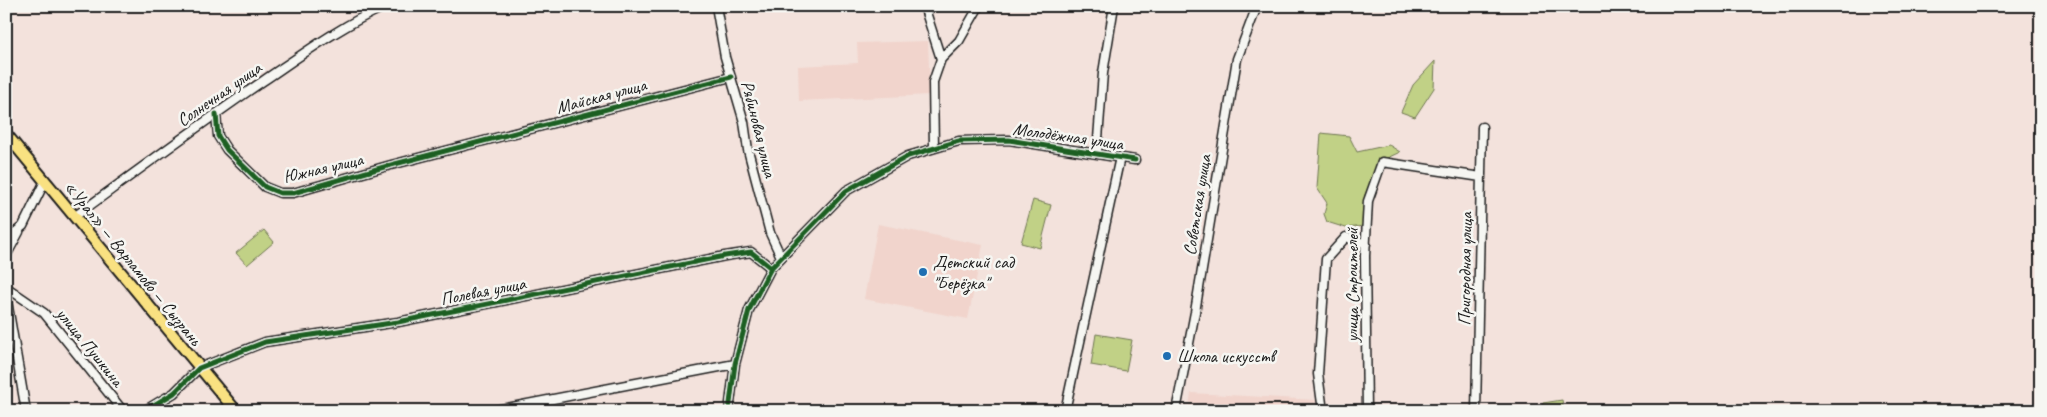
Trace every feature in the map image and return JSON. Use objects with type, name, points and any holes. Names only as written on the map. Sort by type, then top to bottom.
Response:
[{"type":"main road","name":"«Урал» — Варламово — Сызрань","points":[[6,134],[236,411]]},
{"type":"street","name":"Солнечная улица","points":[[74,217],[216,114],[358,18],[386,6]]},
{"type":"street","name":"Рябиновая улица","points":[[716,6],[725,57],[744,122],[748,150],[770,233],[781,257]]},
{"type":"street","points":[[924,6],[940,59]]},
{"type":"street","points":[[934,148],[933,82],[940,59],[959,42],[979,6]]},
{"type":"street","points":[[1097,152],[1103,73],[1114,6]]},
{"type":"street","name":"Советская улица","points":[[1176,411],[1195,312],[1237,59],[1257,6]]},
{"type":"street","name":"Майская улица","points":[[478,142],[731,77]]},
{"type":"street","name":"Южная улица","points":[[216,114],[218,136],[228,150],[265,187],[280,193],[294,193],[310,189],[391,164],[478,142]]},
{"type":"street","name":"Пригородная улица","points":[[1476,411],[1482,128]]},
{"type":"street","name":"Молодёжная улица","points":[[728,411],[735,364],[749,310],[771,268],[846,191],[908,156],[959,141],[1009,140],[1097,152],[1135,160]]},
{"type":"street","name":"Молодёжная улица","points":[[1065,411],[1120,157]]},
{"type":"street","name":"улица Строителей","points":[[1367,411],[1366,244],[1368,201],[1382,162],[1482,177]]},
{"type":"street","points":[[6,256],[45,181]]},
{"type":"street","points":[[6,240],[22,226]]},
{"type":"street","points":[[1323,411],[1318,374],[1326,259],[1346,237],[1366,244]]},
{"type":"street","name":"Полевая улица","points":[[199,368],[265,342],[398,322],[725,256],[751,252],[771,268]]},
{"type":"street","name":"улица Пушкина","points":[[6,287],[44,313],[123,411]]},
{"type":"street","points":[[6,295],[26,411]]},
{"type":"street","points":[[491,411],[735,364]]},
{"type":"street","points":[[144,411],[174,393],[199,368]]},
{"type":"shaded area","points":[[928,41],[930,95],[799,101],[798,66],[858,63],[857,43]]},
{"type":"shaded area","name":"Детский сад \"Берёзка\"","points":[[878,224],[983,245],[968,319],[864,299]]},
{"type":"shaded area","points":[[1191,393],[1316,400],[1315,411],[1188,411]]},
{"type":"green space","points":[[1435,61],[1434,88],[1415,117],[1401,112],[1413,85]]},
{"type":"green space","points":[[1321,133],[1349,136],[1357,152],[1389,145],[1400,152],[1383,160],[1365,195],[1364,226],[1346,228],[1327,222],[1324,214],[1327,203],[1317,188]]},
{"type":"green space","points":[[1033,200],[1051,205],[1040,248],[1021,243]]},
{"type":"green space","points":[[264,230],[274,242],[247,265],[236,253]]},
{"type":"green space","points":[[1096,334],[1132,340],[1126,371],[1091,365]]},
{"type":"green space","points":[[1562,400],[1564,411],[1541,411],[1543,403]]},
{"type":"cycle path","points":[[216,114],[218,136],[227,150],[265,187],[280,193],[293,193],[391,165],[731,77]]},
{"type":"cycle path","points":[[729,411],[735,364],[749,310],[771,268],[846,191],[908,156],[959,141],[1009,140],[1135,160]]},
{"type":"cycle path","points":[[144,411],[174,393],[199,368],[265,342],[398,322],[751,252],[771,268]]},
{"type":"place","name":"Детский сад \"Берёзка\"","points":[[923,272]]},
{"type":"place","name":"Школа искусств","points":[[1167,356]]}]
